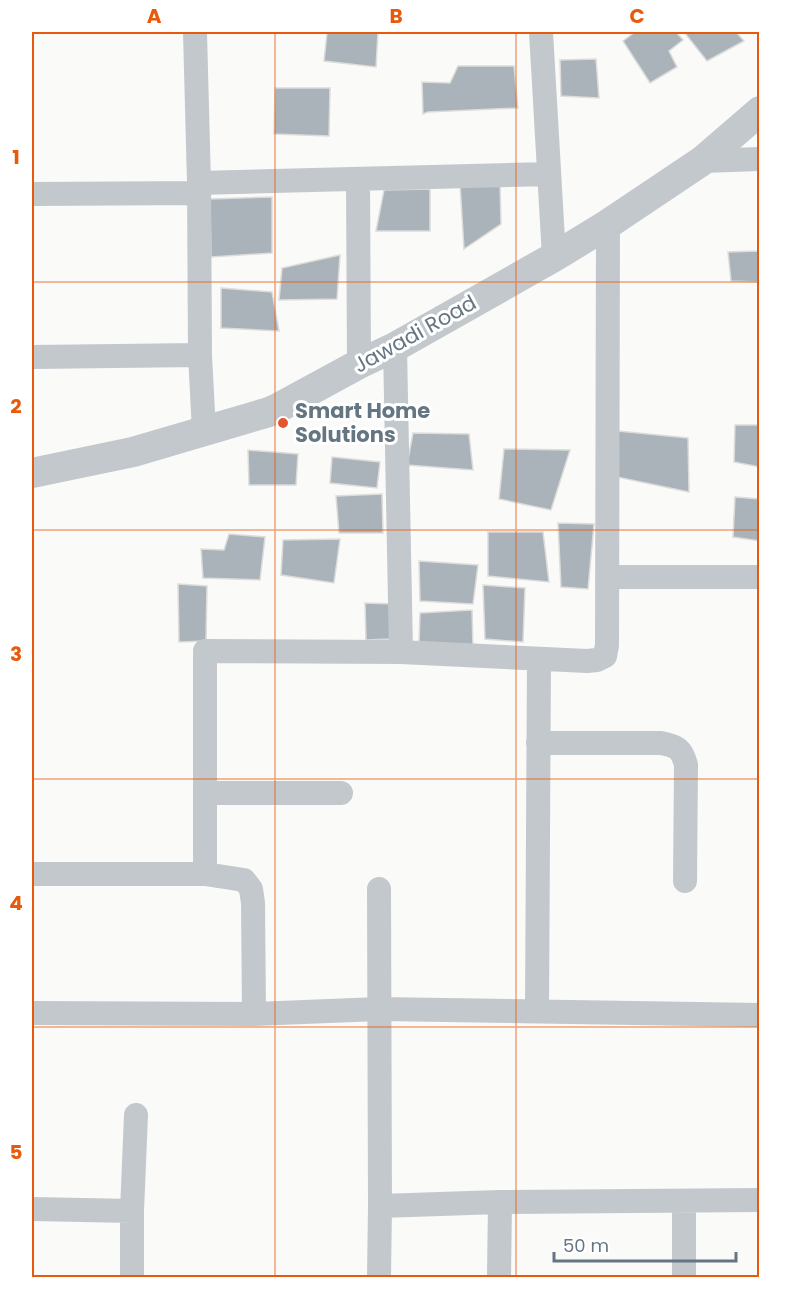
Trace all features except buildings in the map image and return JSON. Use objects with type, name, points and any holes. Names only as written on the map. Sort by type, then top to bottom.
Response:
[{"type":"street","points":[[195,32],[200,355],[204,432]]},
{"type":"street","points":[[542,32],[554,257]]},
{"type":"street","name":"Jawadi Road","points":[[32,473],[133,452],[269,412],[395,347],[608,224],[702,161],[759,111]]},
{"type":"street","points":[[702,161],[759,159]]},
{"type":"street","points":[[32,194],[358,179],[549,174]]},
{"type":"street","points":[[358,179],[359,364]]},
{"type":"street","points":[[205,874],[205,651],[401,652],[587,661],[597,660],[604,656],[607,645],[608,224]]},
{"type":"street","points":[[395,347],[401,652]]},
{"type":"street","points":[[32,357],[200,355]]},
{"type":"street","points":[[607,578],[759,578]]},
{"type":"street","points":[[537,1011],[539,659]]},
{"type":"street","points":[[538,742],[661,743],[674,746],[683,753],[686,765],[685,881]]},
{"type":"street","points":[[205,793],[341,793]]},
{"type":"street","points":[[32,874],[205,874],[244,880],[251,889],[253,903],[254,1014]]},
{"type":"street","points":[[379,889],[379,1278]]},
{"type":"street","points":[[32,1013],[254,1014],[379,1009],[759,1015]]},
{"type":"street","points":[[132,1278],[136,1115]]},
{"type":"street","points":[[380,1206],[500,1202],[759,1200]]},
{"type":"street","points":[[499,1278],[500,1202]]},
{"type":"street","points":[[684,1202],[684,1278]]},
{"type":"street","points":[[32,1209],[132,1211]]},
{"type":"place","name":"Smart Home Solutions","points":[[283,423]]}]
